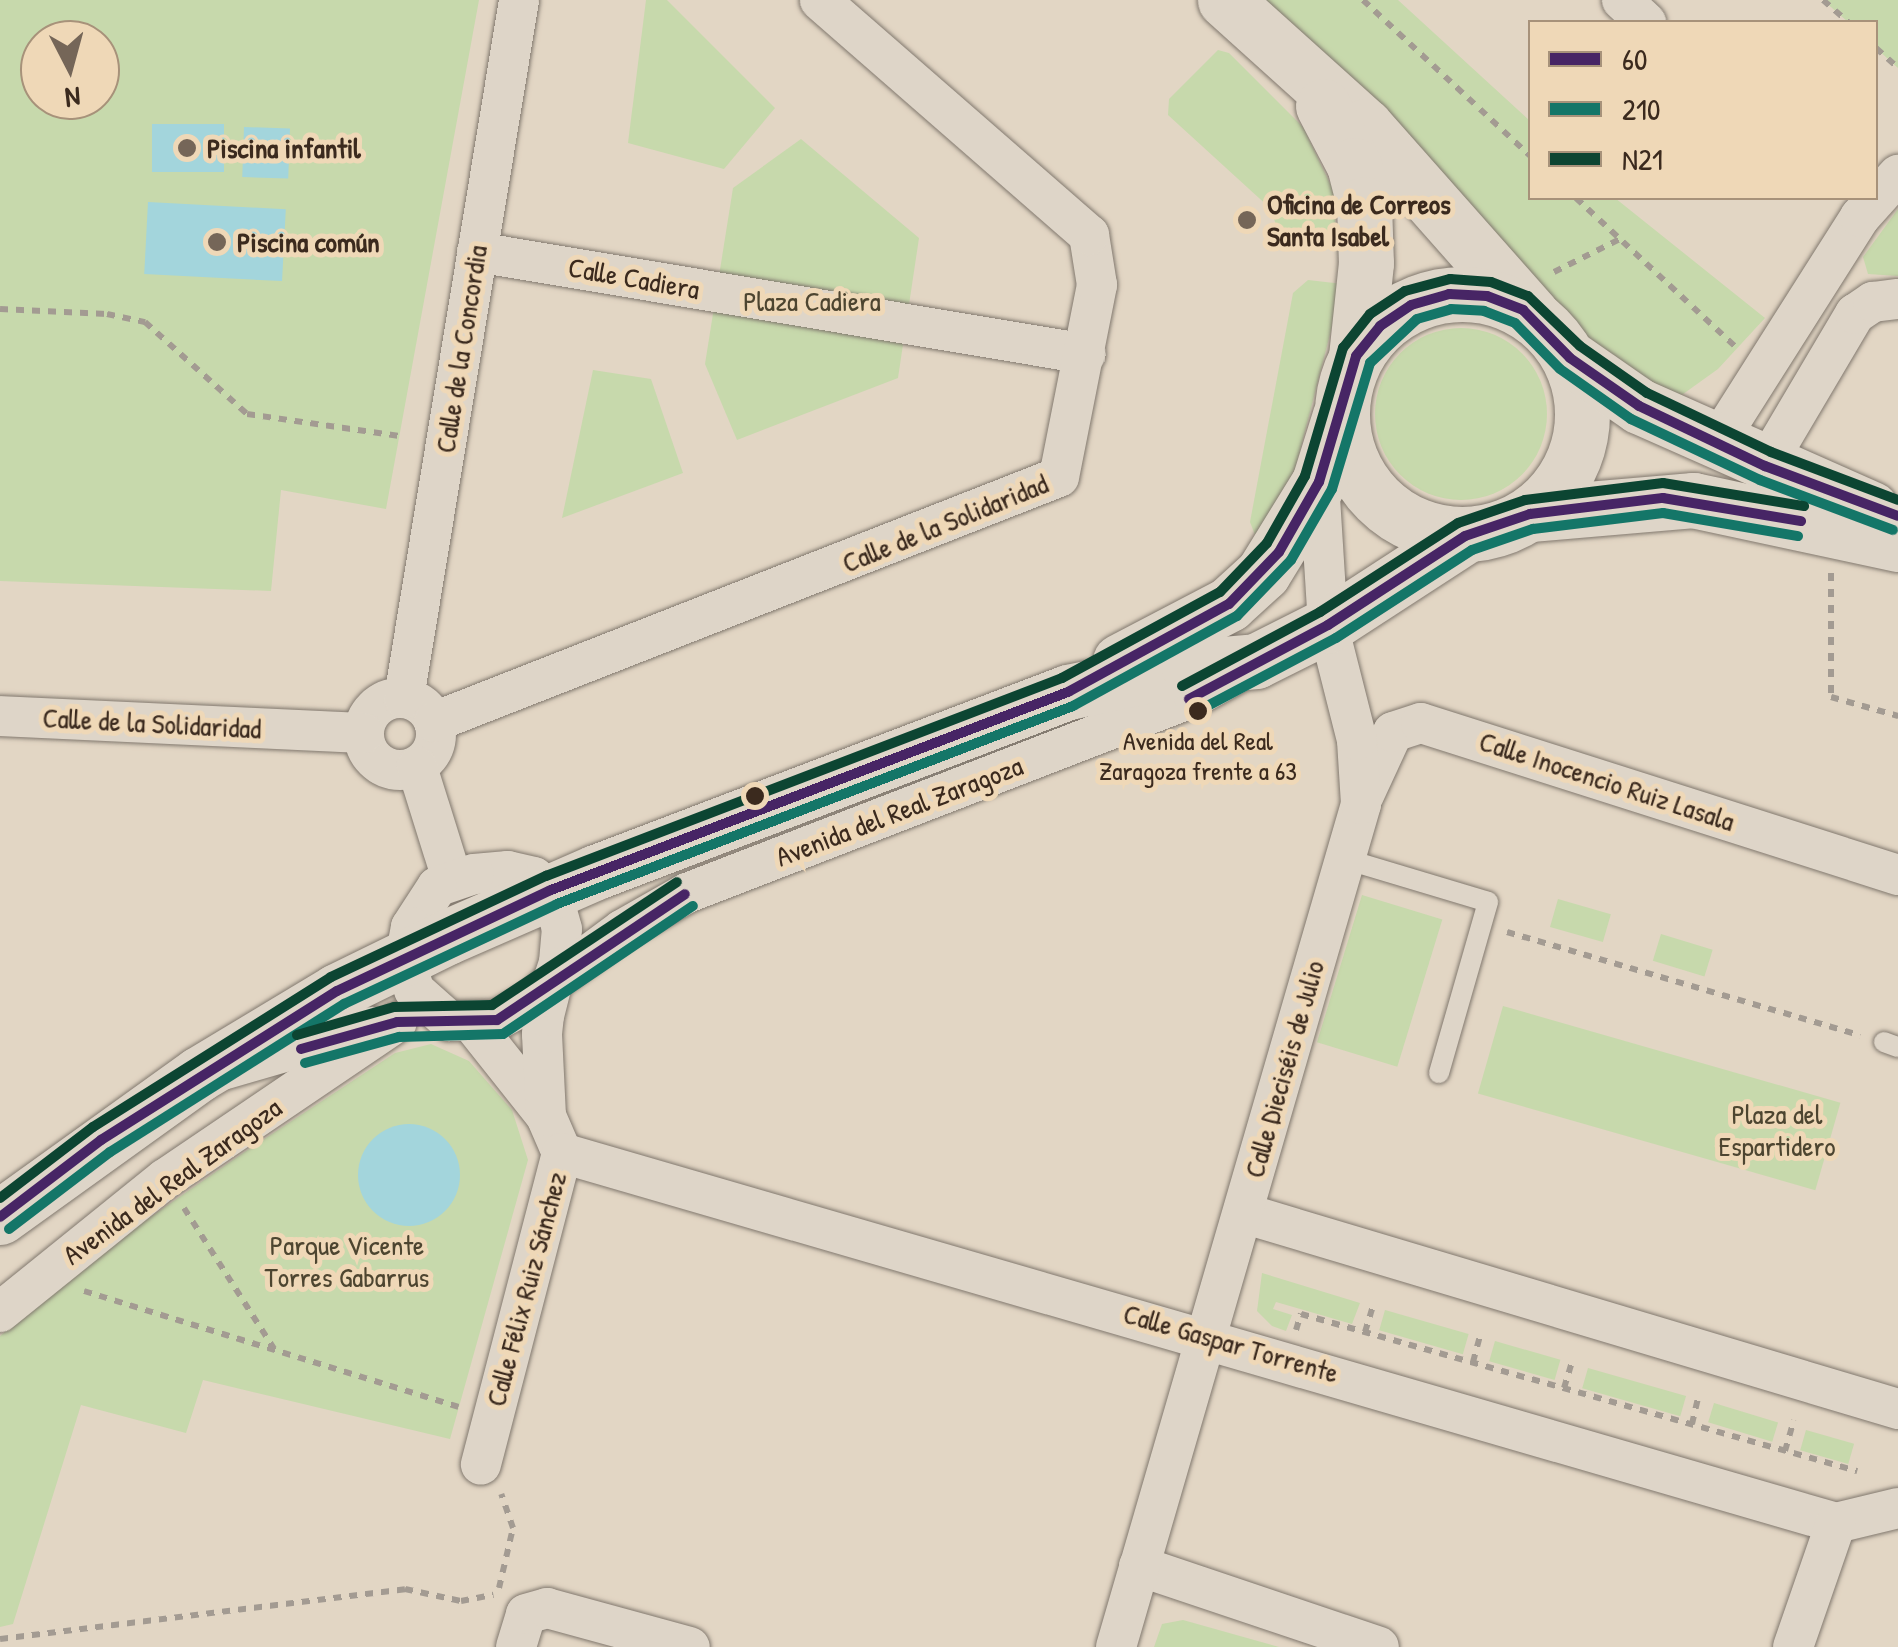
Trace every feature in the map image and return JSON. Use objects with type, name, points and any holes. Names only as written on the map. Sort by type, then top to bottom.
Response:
[{"type":"main road","points":[[1225,0],[1366,126],[1570,358],[1639,406],[1716,444],[1898,516]]},
{"type":"main road","points":[[1297,66],[1354,165],[1364,204],[1366,263],[1356,356],[1340,415],[1361,479],[1386,508],[1418,526],[1465,536],[1530,514],[1693,500],[1898,544]]},
{"type":"main road","points":[[1356,356],[1380,326],[1412,304],[1448,294],[1487,296],[1524,304]]},
{"type":"main road","points":[[1530,514],[1566,476],[1576,454],[1583,403],[1570,358]]},
{"type":"main road","name":"Avenida del Real Zaragoza","points":[[0,1217],[199,1074],[336,990],[551,890],[1068,692],[1230,604],[1279,552],[1319,482],[1340,415]]},
{"type":"main road","name":"Avenida del Real Zaragoza","points":[[1068,692],[1189,666],[1256,662],[1328,625],[1465,536]]},
{"type":"street","name":"Calle de la Concordia","points":[[419,710],[477,252],[519,0]]},
{"type":"street","name":"Calle de la Solidaridad","points":[[419,710],[1059,477],[1086,354],[1098,268],[1089,235],[820,0]]},
{"type":"street","points":[[1622,0],[1644,20]]},
{"type":"street","points":[[1716,444],[1849,207]]},
{"type":"street","name":"Calle Cadiera","points":[[477,252],[1086,354]]},
{"type":"street","points":[[1765,466],[1855,314],[1873,302],[1898,299]]},
{"type":"street","name":"Calle Dieciséis de Julio","points":[[1116,1647],[1361,804],[1357,740],[1328,625],[1319,482]]},
{"type":"street","name":"Avenida del Real Zaragoza","points":[[199,1074],[397,1022],[517,1012],[553,980],[687,893],[1194,697],[1256,662]]},
{"type":"street","points":[[419,710],[432,753],[417,766],[381,765],[364,733],[372,711],[419,710]]},
{"type":"street","name":"Calle de la Solidaridad","points":[[0,716],[364,733]]},
{"type":"street","name":"Calle Inocencio Ruiz Lasala","points":[[1361,804],[1389,737],[1398,727],[1421,723],[1898,875]]},
{"type":"street","points":[[417,766],[452,880]]},
{"type":"street","points":[[456,1020],[414,990],[406,958],[420,904],[452,880],[508,871],[534,877],[551,890],[562,929],[553,980]]},
{"type":"street","name":"Calle Félix Ruiz Sánchez","points":[[480,1465],[562,1153],[546,1116],[541,1050],[553,980]]},
{"type":"street","name":"Calle Félix Ruiz Sánchez","points":[[456,1020],[546,1116]]},
{"type":"street","name":"Avenida del Real Zaragoza","points":[[0,1312],[165,1179],[397,1022]]},
{"type":"street","name":"Calle Gaspar Torrente","points":[[562,1153],[1206,1336],[1836,1523]]},
{"type":"street","points":[[1243,1213],[1898,1409]]},
{"type":"street","points":[[1793,1647],[1836,1523],[1898,1508]]},
{"type":"street","points":[[1139,1566],[1380,1647]]},
{"type":"street","points":[[514,1617],[547,1608],[589,1633],[690,1647]]},
{"type":"lane","points":[[1344,859],[1488,902],[1440,1073]]},
{"type":"path","points":[[1362,0],[1528,154]]},
{"type":"path","points":[[1823,0],[1846,20]]},
{"type":"path","points":[[1878,50],[1898,68]]},
{"type":"path","points":[[1578,200],[1737,347]]},
{"type":"path","points":[[1524,304],[1620,239]]},
{"type":"path","points":[[0,308],[106,314],[145,322],[247,414],[399,436]]},
{"type":"path","points":[[1834,556],[1826,616],[1832,697],[1898,716]]},
{"type":"path","points":[[1482,924],[1891,1044]]},
{"type":"path","points":[[165,1179],[275,1350]]},
{"type":"path","points":[[42,1278],[493,1418]]},
{"type":"path","points":[[1365,1332],[1374,1302]]},
{"type":"path","points":[[1278,1334],[1293,1338],[1301,1314],[1857,1471]]},
{"type":"path","points":[[1472,1362],[1481,1332]]},
{"type":"path","points":[[1564,1388],[1573,1358]]},
{"type":"path","points":[[1692,1424],[1699,1394]]},
{"type":"path","points":[[1786,1451],[1794,1420]]},
{"type":"path","points":[[0,1639],[405,1589],[514,1617],[513,1528],[500,1491],[480,1465]]},
{"type":"green space","points":[[0,0],[479,0],[386,509],[281,490],[271,591],[0,581]]},
{"type":"green space","points":[[646,0],[667,0],[775,108],[724,169],[628,143]]},
{"type":"green space","points":[[1262,0],[1398,0],[1528,119],[1528,200],[1618,200],[1765,318],[1718,369],[1672,402],[1605,369]]},
{"type":"green space","points":[[1823,0],[1898,0],[1898,68],[1878,50],[1878,20],[1846,20]]},
{"type":"green space","points":[[1218,50],[1229,53],[1303,127],[1334,192],[1336,242],[1279,235],[1271,209],[1168,115],[1169,99]]},
{"type":"green space","name":"Plaza Cadiera","points":[[801,139],[919,238],[898,378],[737,440],[705,364],[733,188]]},
{"type":"green space","points":[[1898,209],[1898,276],[1868,274],[1863,257]]},
{"type":"green space","points":[[1308,280],[1343,284],[1295,470],[1257,540],[1250,522],[1293,293]]},
{"type":"green space","points":[[1461,328],[1494,335],[1522,353],[1540,381],[1547,414],[1540,447],[1522,475],[1494,493],[1461,500],[1428,493],[1400,475],[1382,447],[1375,414],[1382,381],[1400,353],[1428,335]]},
{"type":"green space","points":[[593,370],[651,379],[683,473],[562,518]]},
{"type":"green space","points":[[1362,895],[1442,920],[1397,1067],[1317,1042]]},
{"type":"green space","points":[[1558,899],[1611,914],[1603,942],[1550,927]]},
{"type":"green space","points":[[1661,934],[1713,950],[1704,977],[1653,961]]},
{"type":"green space","name":"Plaza del Espartidero","points":[[1503,1006],[1840,1103],[1815,1190],[1478,1093]]},
{"type":"green space","name":"Parque Vicente Torres Gabarrus","points":[[431,1044],[469,1061],[512,1110],[528,1160],[450,1439],[203,1380],[186,1433],[81,1405],[13,1624],[0,1627],[0,1336],[94,1256],[243,1153],[395,1053]]},
{"type":"green space","points":[[1262,1273],[1360,1303],[1352,1324],[1276,1302],[1273,1309],[1292,1315],[1286,1331],[1272,1326],[1257,1311]]},
{"type":"green space","points":[[1385,1310],[1469,1334],[1463,1354],[1379,1330]]},
{"type":"green space","points":[[1495,1341],[1560,1360],[1555,1380],[1489,1361]]},
{"type":"green space","points":[[1588,1368],[1686,1396],[1680,1416],[1582,1388]]},
{"type":"green space","points":[[1714,1403],[1778,1423],[1772,1442],[1708,1422]]},
{"type":"green space","points":[[1806,1430],[1854,1444],[1848,1464],[1800,1450]]},
{"type":"green space","points":[[1183,1620],[1279,1647],[1154,1647],[1162,1624]]},
{"type":"water","name":"Piscina infantil","points":[[152,124],[224,124],[224,172],[152,172]]},
{"type":"water","name":"Piscina infantil","points":[[244,127],[290,129],[288,179],[242,177]]},
{"type":"water","name":"Piscina común","points":[[148,202],[286,209],[282,281],[144,274]]},
{"type":"water","points":[[409,1124],[428,1128],[445,1139],[456,1156],[460,1175],[456,1194],[445,1211],[428,1222],[409,1226],[390,1222],[373,1211],[362,1194],[358,1175],[362,1156],[373,1139],[390,1128]]},
{"type":"transit line","name":"N21","points":[[0,1198],[93,1127],[331,977],[546,876],[1062,678],[1220,592],[1267,543],[1305,476],[1343,348],[1370,314],[1405,291],[1450,279],[1491,282],[1528,296],[1580,346],[1647,393],[1771,452],[1898,500]]},
{"type":"transit line","name":"60","points":[[0,1217],[101,1140],[337,991],[551,890],[1068,692],[1229,604],[1279,552],[1319,482],[1356,356],[1380,326],[1411,305],[1449,294],[1487,296],[1523,310],[1570,358],[1639,406],[1765,466],[1898,516]]},
{"type":"transit line","name":"210","points":[[9,1229],[110,1152],[344,1004],[557,904],[1073,706],[1237,616],[1291,560],[1332,489],[1370,363],[1417,319],[1451,309],[1484,311],[1515,323],[1560,369],[1631,419],[1760,480],[1893,530]]},
{"type":"transit line","name":"N21","points":[[1182,686],[1320,612],[1458,523],[1525,500],[1663,483],[1804,506]]},
{"type":"transit line","name":"60","points":[[1189,699],[1328,625],[1465,536],[1530,514],[1663,498],[1801,521]]},
{"type":"transit line","name":"210","points":[[1196,712],[1336,638],[1472,550],[1533,529],[1663,513],[1798,536]]},
{"type":"transit line","name":"N21","points":[[297,1035],[394,1007],[492,1005],[677,882]]},
{"type":"transit line","name":"60","points":[[301,1049],[397,1022],[497,1020],[685,894]]},
{"type":"transit line","name":"210","points":[[305,1063],[399,1037],[503,1034],[693,906]]},
{"type":"place","name":"Piscina infantil","points":[[187,148]]},
{"type":"place","name":"Oficina de Correos Santa Isabel","points":[[1247,220]]},
{"type":"place","name":"Piscina común","points":[[217,242]]},
{"type":"place","name":"Avenida del Real Zaragoza frente a 63","points":[[1198,711]]}]
